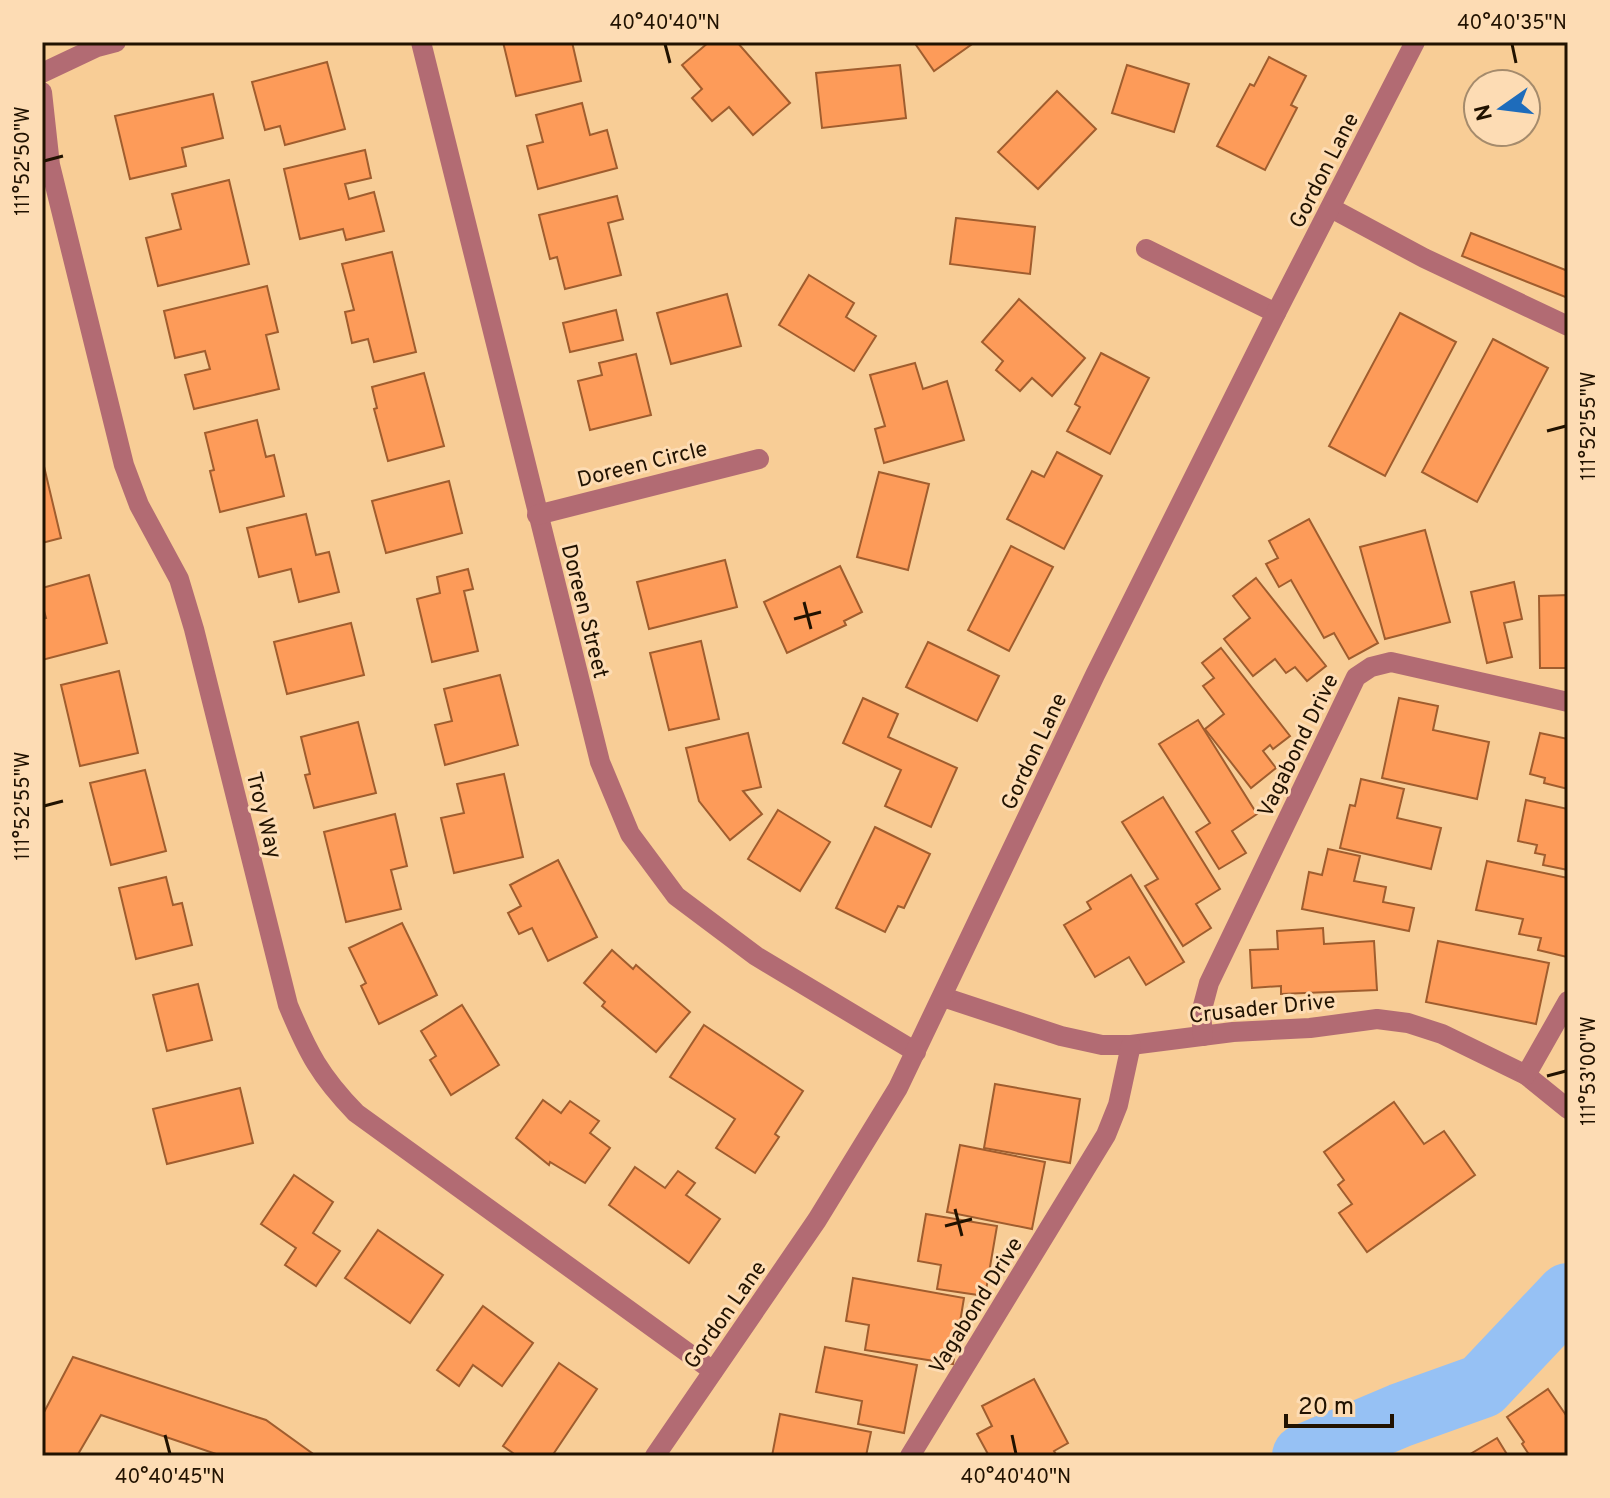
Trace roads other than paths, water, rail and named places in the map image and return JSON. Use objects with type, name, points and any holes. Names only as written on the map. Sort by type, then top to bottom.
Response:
[{"type":"street","points":[[42,73],[97,47],[116,42]]},
{"type":"street","name":"Doreen Street","points":[[421,42],[600,762],[630,834],[676,896],[756,956],[916,1052]]},
{"type":"street","name":"Gordon Lane","points":[[655,1456],[851,1169],[898,1088],[1095,675],[1415,42]]},
{"type":"street","name":"Troy Way","points":[[42,92],[50,165],[124,465],[139,505],[179,579],[288,1005],[305,1047],[329,1085],[356,1113],[713,1371]]},
{"type":"street","points":[[1331,208],[1424,258],[1568,326]]},
{"type":"street","points":[[1146,249],[1276,313]]},
{"type":"street","name":"Doreen Circle","points":[[537,515],[759,459]]},
{"type":"street","name":"Vagabond Drive","points":[[1203,1036],[1201,1013],[1209,983],[1356,677],[1371,667],[1391,662],[1568,702]]},
{"type":"street","name":"Crusader Drive","points":[[943,997],[1061,1036],[1102,1045],[1131,1045],[1377,1019],[1408,1023],[1442,1034],[1526,1075],[1568,1109]]},
{"type":"street","points":[[1526,1075],[1568,1001]]},
{"type":"street","name":"Vagabond Drive","points":[[910,1456],[1095,1156],[1118,1105],[1131,1045]]},
{"type":"waterway","points":[[1304,1456],[1401,1415],[1482,1386],[1568,1295]]}]
